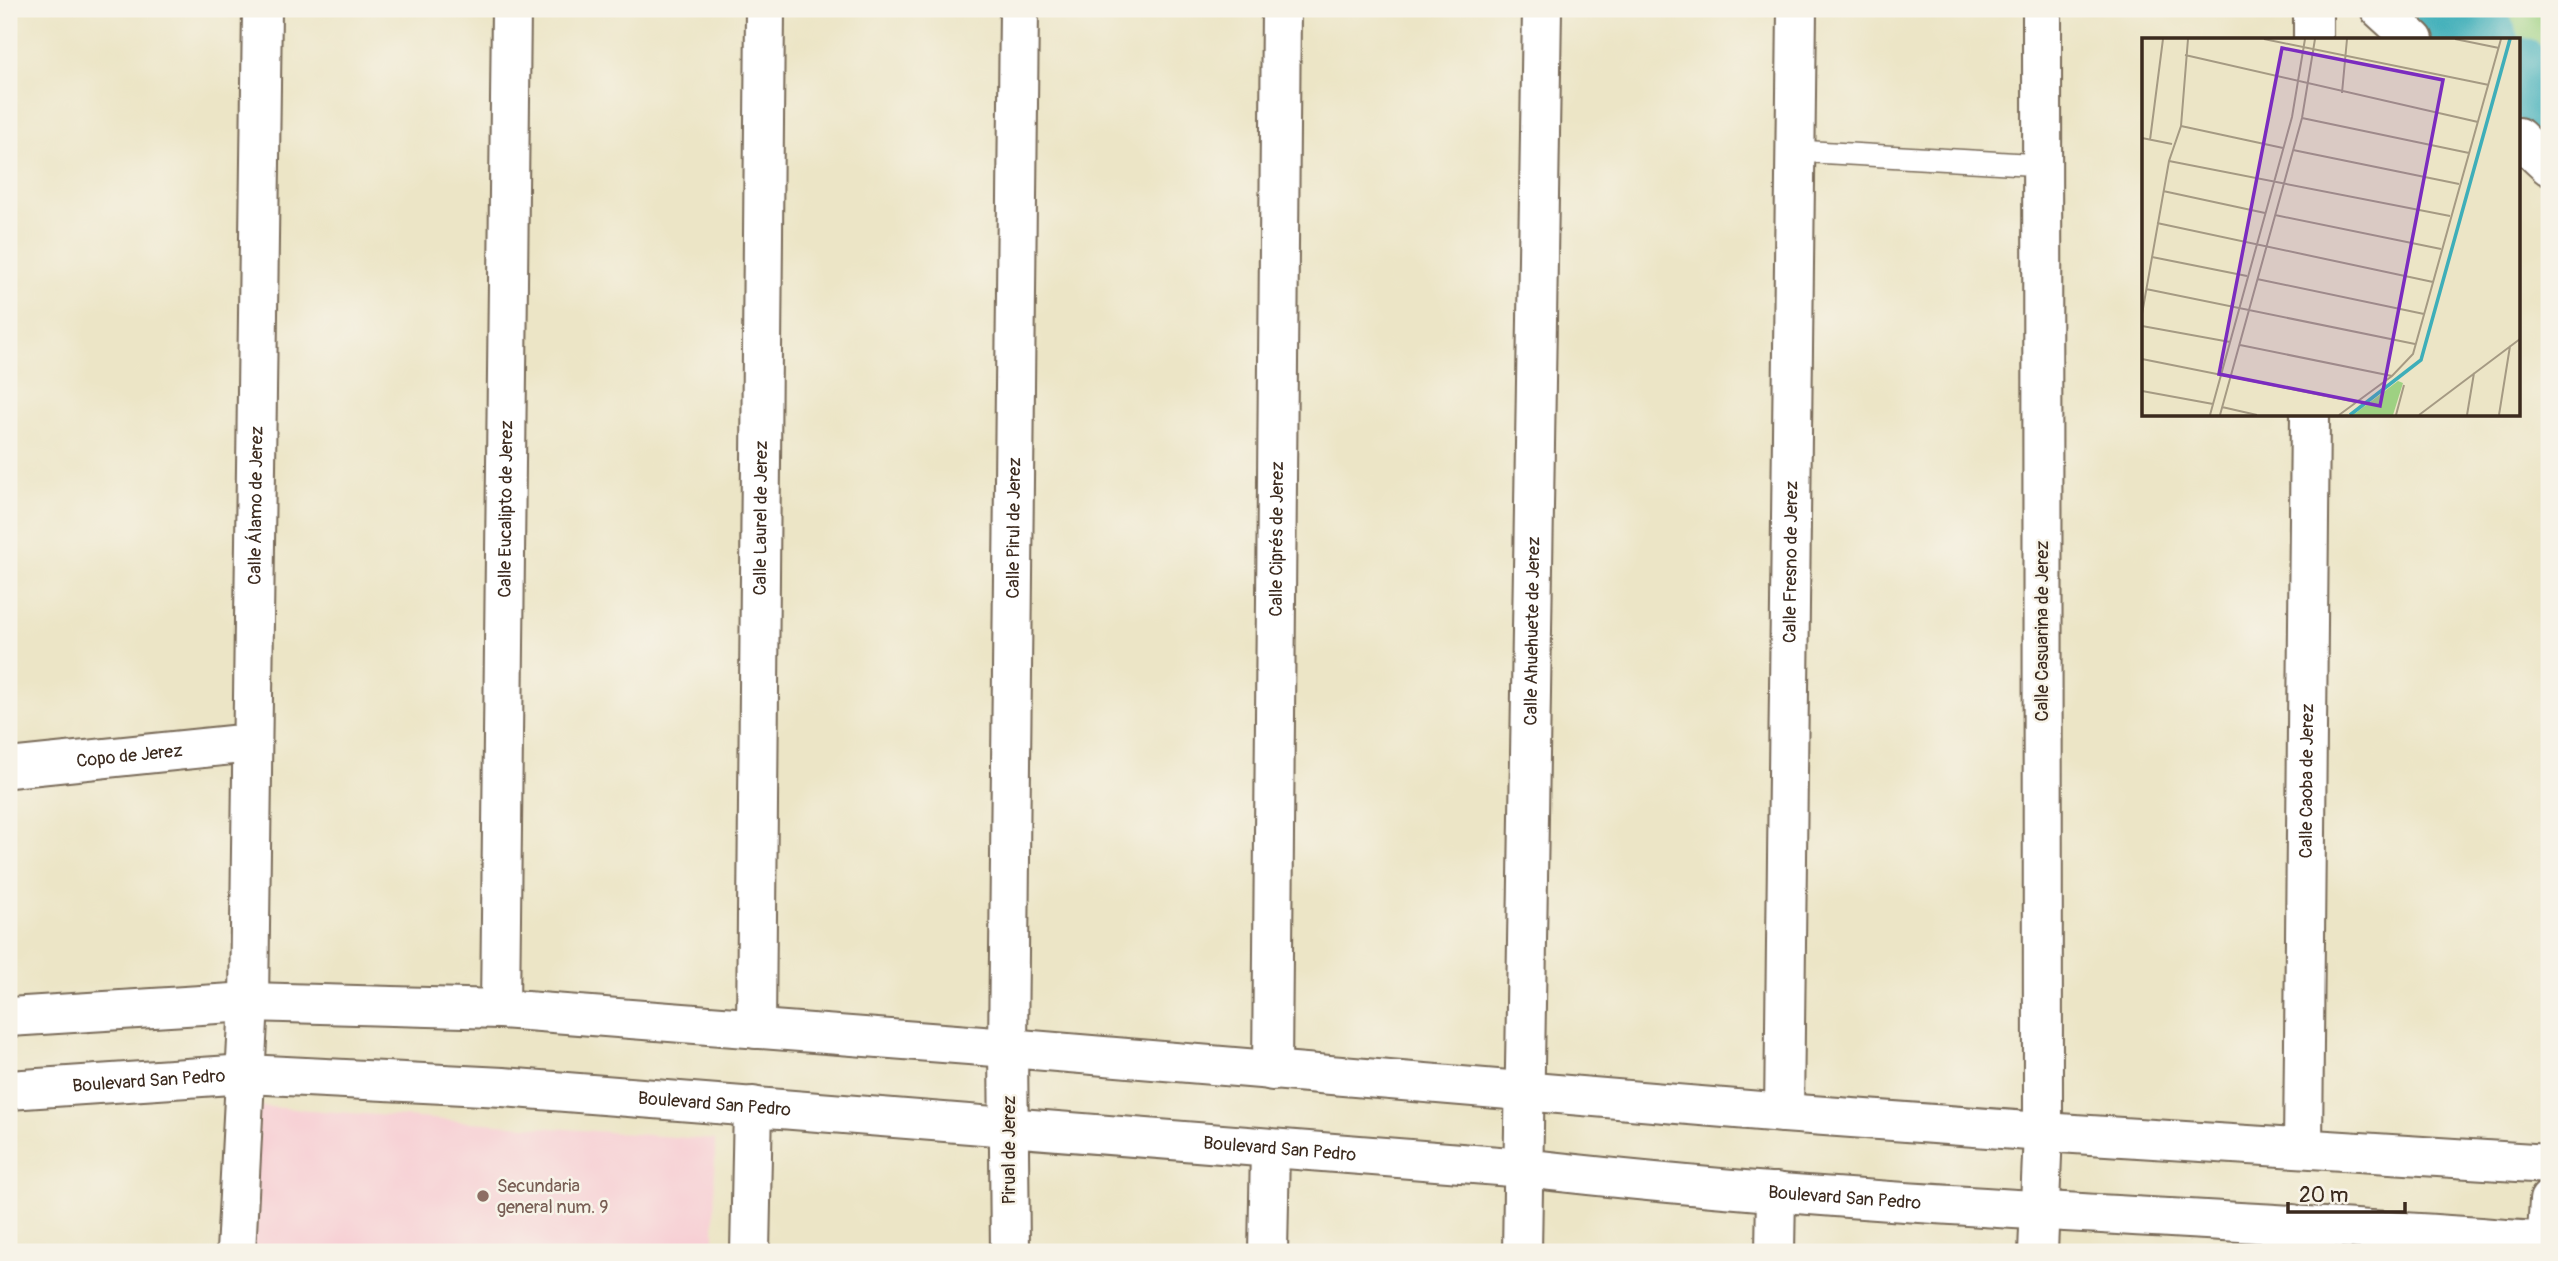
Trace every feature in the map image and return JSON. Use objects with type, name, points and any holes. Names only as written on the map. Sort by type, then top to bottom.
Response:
[{"type":"street","name":"Calle Álamo de Jerez","points":[[236,1252],[249,1002],[262,9]]},
{"type":"street","name":"Calle Eucalipto de Jerez","points":[[500,1009],[510,9]]},
{"type":"street","name":"Calle Laurel de Jerez","points":[[756,1029],[765,9]]},
{"type":"street","name":"Calle Pirul de Jerez","points":[[1008,1048],[1019,9]]},
{"type":"street","name":"Calle Ciprés de Jerez","points":[[1272,1071],[1280,9]]},
{"type":"street","name":"Calle Ahuehuete de Jerez","points":[[1522,1252],[1542,9]]},
{"type":"street","name":"Calle Fresno de Jerez","points":[[1783,1113],[1797,9]]},
{"type":"street","name":"Calle Casuarina de Jerez","points":[[2038,1252],[2043,1132],[2042,9]]},
{"type":"street","points":[[2313,9],[2313,38]]},
{"type":"street","points":[[2380,9],[2412,38]]},
{"type":"street","points":[[2520,139],[2549,166]]},
{"type":"street","name":"Calle Caoba de Jerez","points":[[2304,1147],[2310,416]]},
{"type":"street","name":"Copo de Jerez","points":[[9,768],[251,743]]},
{"type":"street","points":[[9,1017],[249,1002],[500,1009],[1008,1048],[1783,1113],[2549,1164]]},
{"type":"street","name":"Pirual de Jerez","points":[[1008,1048],[1010,1252]]},
{"type":"street","name":"Boulevard San Pedro","points":[[9,1090],[246,1074],[503,1087],[1524,1168],[1653,1183],[2039,1211],[2293,1238],[2547,1246]]},
{"type":"street","points":[[750,1252],[754,1106]]},
{"type":"street","points":[[1268,1252],[1270,1149]]},
{"type":"street","points":[[1775,1252],[1776,1192]]},
{"type":"street","points":[[2547,1246],[2549,1200]]},
{"type":"lane","points":[[1797,150],[2042,165]]},
{"type":"shaded area","name":"Secundaria general num. 9","points":[[256,1106],[715,1140],[714,1252],[249,1252]]},
{"type":"green space","points":[[2469,9],[2549,9],[2549,81],[2520,55],[2520,38],[2502,38]]},
{"type":"waterway","points":[[2448,9],[2481,38]]},
{"type":"waterway","points":[[2520,74],[2549,100]]},
{"type":"place","name":"Secundaria general num. 9","points":[[483,1196]]}]
